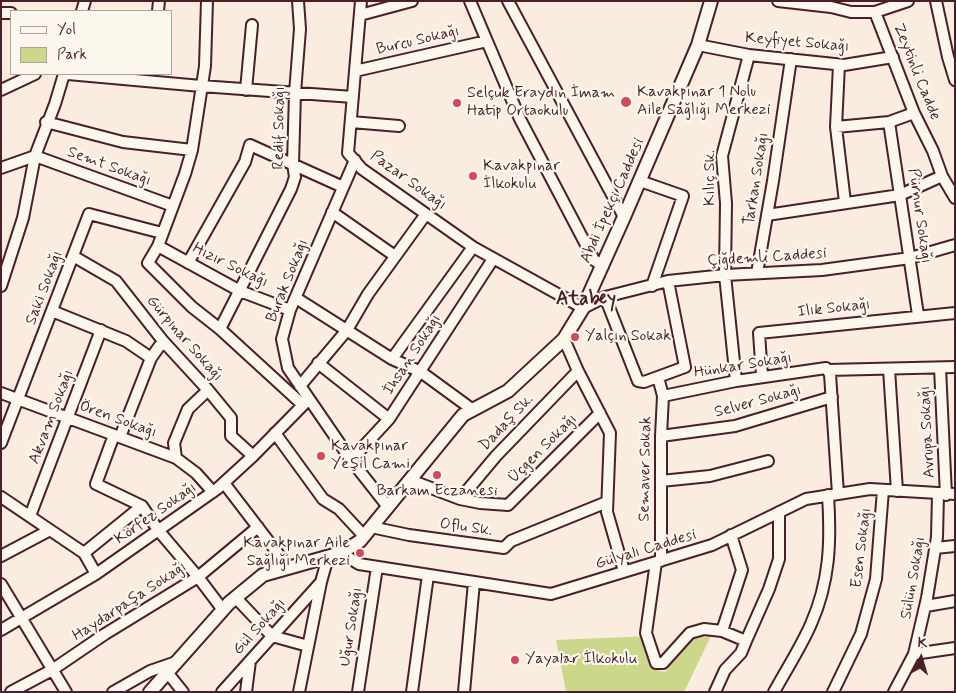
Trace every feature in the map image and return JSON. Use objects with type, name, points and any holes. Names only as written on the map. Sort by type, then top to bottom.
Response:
[{"type":"main road","name":"Abdi İpekçi Caddesi","points":[[150,692],[223,610],[263,575],[341,553],[360,541],[463,415],[508,391],[564,339],[583,308],[603,266],[698,45],[712,1]]},
{"type":"street","points":[[207,1],[204,66],[192,150],[158,246],[148,263],[192,308],[220,329],[306,402]]},
{"type":"street","name":"Redif Sokağı","points":[[220,329],[291,189],[295,177],[293,164],[295,93],[300,29],[298,1]]},
{"type":"street","name":"Pazar Sokağı","points":[[361,1],[348,153],[362,169],[473,247],[583,308]]},
{"type":"street","points":[[360,15],[412,1]]},
{"type":"street","points":[[470,1],[525,128],[594,260],[603,266]]},
{"type":"street","points":[[509,1],[624,217]]},
{"type":"street","points":[[778,1],[832,4],[851,12],[875,12],[908,1]]},
{"type":"street","points":[[936,1],[950,45],[955,80]]},
{"type":"street","name":"Zeytinli Cadde","points":[[875,12],[914,113],[933,150],[942,176],[952,186],[955,198]]},
{"type":"street","points":[[246,90],[252,25]]},
{"type":"street","name":"Burcu Sokağı","points":[[355,71],[487,41]]},
{"type":"street","name":"Keyfiyet Sokağı","points":[[698,45],[749,55],[839,65],[893,57]]},
{"type":"street","name":"Kılıç Sk.","points":[[736,380],[725,275],[726,203],[722,156],[749,55]]},
{"type":"street","name":"Tarkan Sokağı","points":[[757,273],[791,59]]},
{"type":"street","points":[[839,65],[836,127],[846,202]]},
{"type":"street","points":[[1,90],[32,75]]},
{"type":"street","points":[[1,286],[23,218],[35,156],[64,75]]},
{"type":"street","points":[[90,75],[155,78],[201,86],[353,97]]},
{"type":"street","points":[[836,127],[889,122],[914,113]]},
{"type":"street","points":[[46,122],[123,142],[192,150]]},
{"type":"street","points":[[350,122],[399,126]]},
{"type":"street","name":"Pürnur Sokağı","points":[[889,122],[918,315]]},
{"type":"street","points":[[188,263],[245,162],[250,145],[343,187]]},
{"type":"street","points":[[1,168],[35,156]]},
{"type":"street","name":"Semt Sokağı","points":[[35,156],[173,206]]},
{"type":"street","name":"Burak Sokağı","points":[[355,160],[290,310],[282,339],[288,368],[300,386],[306,402],[388,506]]},
{"type":"street","points":[[767,215],[900,195],[942,176]]},
{"type":"street","points":[[640,181],[683,196],[652,286]]},
{"type":"street","points":[[332,212],[394,256]]},
{"type":"street","name":"Saki Sokağı","points":[[1,443],[89,214],[162,233]]},
{"type":"street","points":[[300,386],[346,330],[394,256],[426,214]]},
{"type":"street","name":"Çiğdemli Caddesi","points":[[583,308],[605,297],[668,281],[725,275],[822,270],[910,258],[955,245]]},
{"type":"street","name":"Hızır Sokağı","points":[[158,246],[240,291],[290,310]]},
{"type":"street","points":[[392,359],[473,247]]},
{"type":"street","name":"Gürpınar Sokağı","points":[[73,256],[116,281],[163,341],[231,418],[231,436],[253,456]]},
{"type":"street","name":"İhsan Sokağı","points":[[351,460],[389,418],[493,259]]},
{"type":"street","points":[[605,297],[638,381],[644,382],[685,367],[668,281]]},
{"type":"street","points":[[296,298],[392,359],[420,372],[473,410]]},
{"type":"street","points":[[52,311],[126,341],[151,358]]},
{"type":"street","name":"Ilık Sokağı","points":[[762,376],[759,333],[955,312]]},
{"type":"street","name":"Akvam Sokağı","points":[[30,516],[101,330]]},
{"type":"street","points":[[564,339],[610,433],[607,512],[624,572]]},
{"type":"street","points":[[163,341],[151,358],[96,484],[142,506],[158,530],[198,576],[223,610]]},
{"type":"street","points":[[318,363],[389,418]]},
{"type":"street","name":"Hünkar Sokağı","points":[[663,396],[736,380],[826,368],[829,372],[955,367]]},
{"type":"street","name":"Avrupa Sokağı","points":[[940,368],[946,494]]},
{"type":"street","points":[[889,369],[896,491]]},
{"type":"street","name":"Dadaş Sk.","points":[[460,499],[496,456],[578,371]]},
{"type":"street","points":[[774,692],[811,624],[824,585],[833,495],[832,396],[829,372]]},
{"type":"street","name":"Semaver Sokak","points":[[658,378],[663,396],[658,562],[646,633],[656,663],[663,663],[690,633],[704,629],[722,631]]},
{"type":"street","points":[[176,458],[174,443],[188,409],[208,390]]},
{"type":"street","name":"Ören Sokağı","points":[[1,393],[176,458],[196,473],[214,492]]},
{"type":"street","name":"Selver Sokağı","points":[[661,436],[735,426],[832,396]]},
{"type":"street","name":"Körfez Sokağı","points":[[1,630],[96,574],[214,492],[253,456],[306,402]]},
{"type":"street","name":"Üçgen Sokağı","points":[[460,499],[508,506],[600,413]]},
{"type":"street","points":[[275,433],[323,499],[368,531]]},
{"type":"street","points":[[661,482],[710,476],[768,461]]},
{"type":"street","points":[[410,480],[460,499]]},
{"type":"street","points":[[224,483],[289,568]]},
{"type":"street","name":"Gülyalı Caddesi","points":[[341,553],[359,564],[551,594],[712,545],[806,499],[870,489],[946,494]]},
{"type":"street","name":"Esen Sokağı","points":[[834,692],[861,634],[876,579],[883,490]]},
{"type":"street","name":"Sülün Sokağı","points":[[894,692],[914,654],[926,606],[946,494]]},
{"type":"street","points":[[1,497],[84,553],[96,574]]},
{"type":"street","name":"Oflu Sk.","points":[[368,531],[504,548],[511,542],[607,502]]},
{"type":"street","points":[[84,553],[142,506]]},
{"type":"street","points":[[715,692],[725,670],[741,653],[769,589],[779,559],[779,512]]},
{"type":"street","name":"Haydarpaşa Sokağı","points":[[11,692],[52,670],[198,576],[258,527]]},
{"type":"street","points":[[1,556],[50,530]]},
{"type":"street","points":[[731,535],[742,570],[722,631],[746,641]]},
{"type":"street","points":[[935,548],[955,546]]},
{"type":"street","points":[[299,692],[321,582],[328,557]]},
{"type":"street","name":"Uğur Sokağı","points":[[358,692],[377,567]]},
{"type":"street","points":[[412,692],[428,575]]},
{"type":"street","name":"Gül Sokağı","points":[[222,692],[321,582]]},
{"type":"street","points":[[464,692],[474,582]]},
{"type":"street","points":[[1,584],[66,692]]},
{"type":"street","points":[[236,598],[272,636],[308,646]]},
{"type":"street","points":[[926,606],[955,601]]},
{"type":"street","points":[[914,654],[955,648]]},
{"type":"street","points":[[246,692],[250,660]]},
{"type":"street","points":[[113,692],[150,671],[176,662]]},
{"type":"street","points":[[167,672],[183,692]]},
{"type":"green space","points":[[648,636],[657,670],[665,672],[692,638],[711,636],[684,692],[566,692],[556,640]]},
{"type":"place","name":"Kavakpınar 1 Nolu Aile Sağlığı Merkezi","points":[[626,102]]},
{"type":"place","name":"Selçuk Eraydın İmam Hatip Ortaokulu","points":[[457,103]]},
{"type":"place","name":"Kavakpınar İlkokulu","points":[[473,176]]},
{"type":"place","name":"Yalçın Sokak","points":[[575,337]]},
{"type":"place","name":"Kavakpınar Yeşil Cami","points":[[321,456]]},
{"type":"place","name":"Barkam Eczanesi","points":[[437,475]]},
{"type":"place","name":"Kavakpınar Aile Sağlığı Merkezi","points":[[360,553]]},
{"type":"place","name":"Yayalar İlkokulu","points":[[515,660]]},
{"type":"district","name":"Atabey","points":[[586,300]]}]
